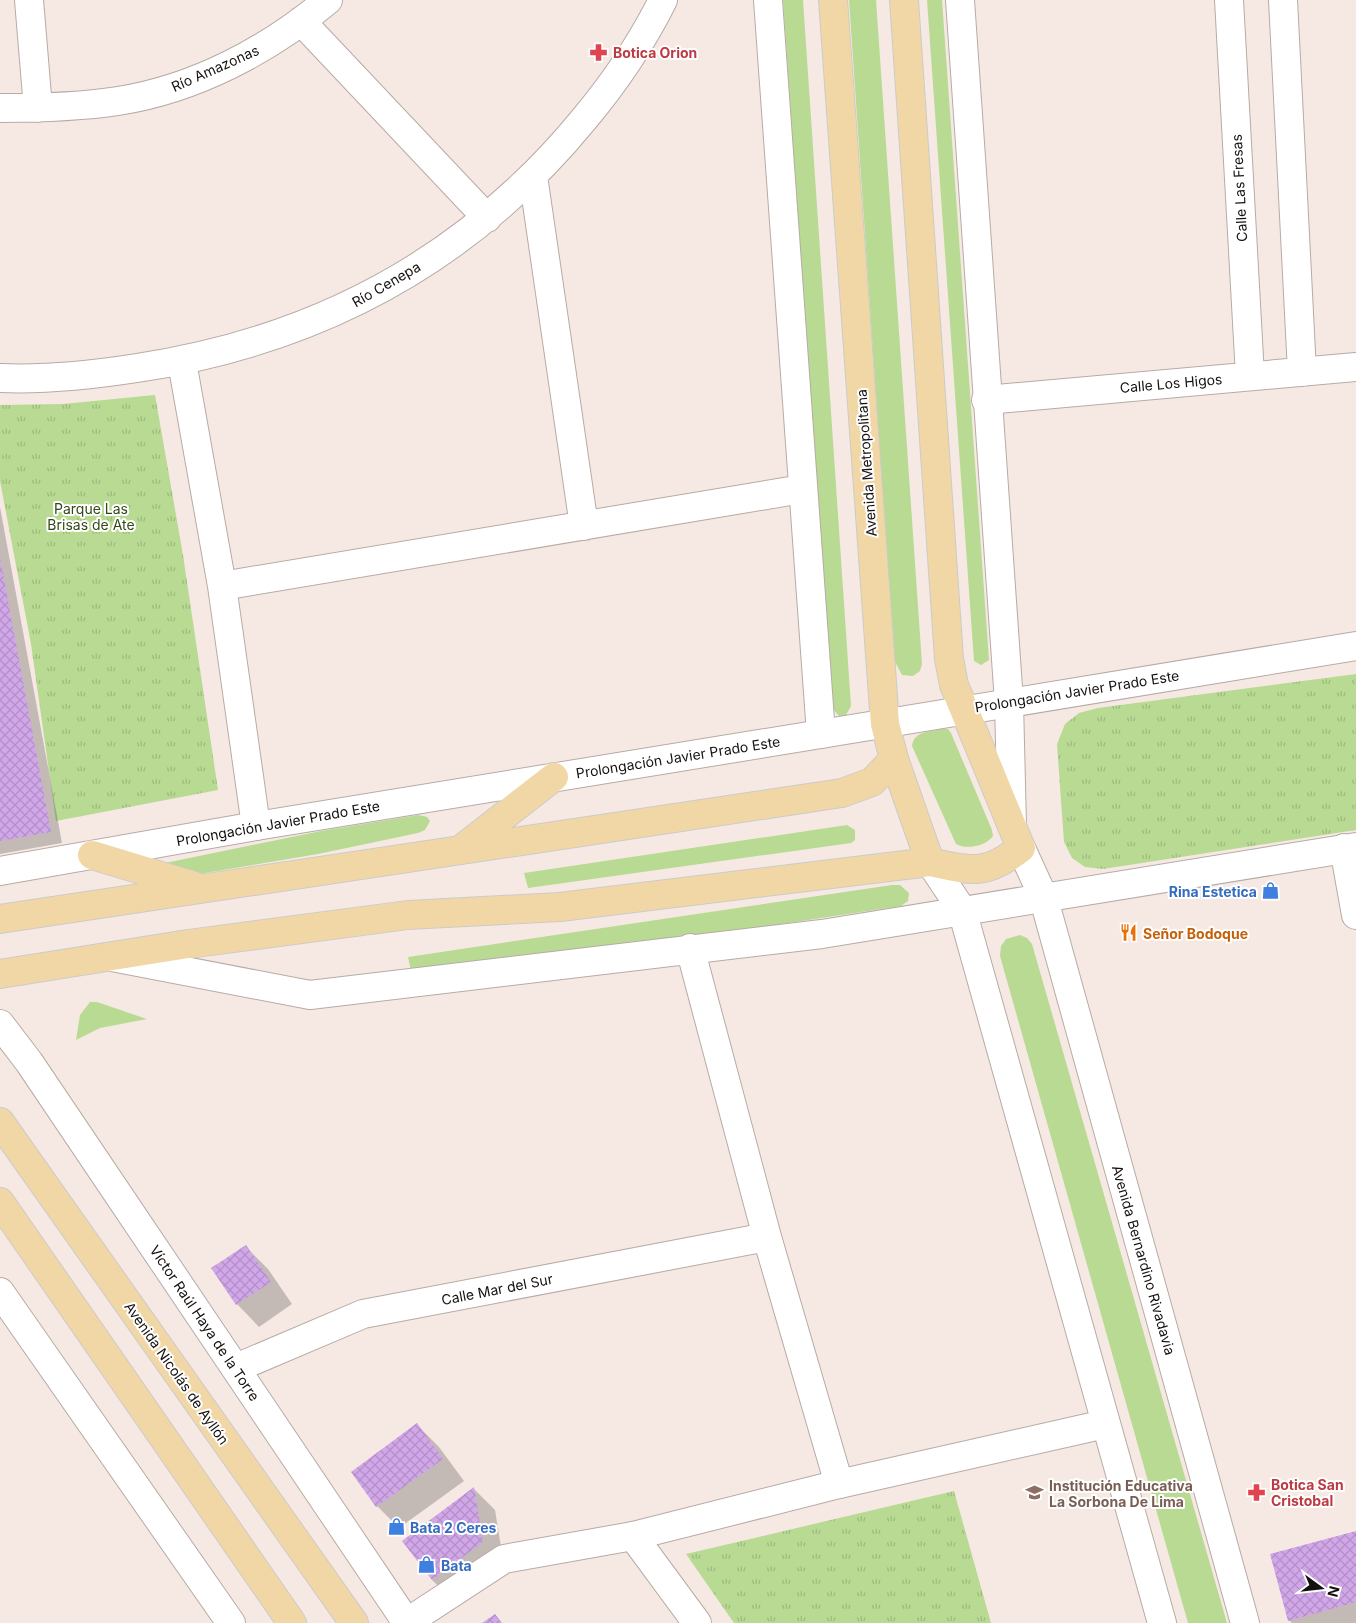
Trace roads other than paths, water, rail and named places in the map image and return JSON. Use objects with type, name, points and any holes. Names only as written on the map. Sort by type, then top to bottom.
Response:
[{"type":"main road","name":"Avenida Metropolitana","points":[[833,0],[884,724],[894,759],[930,862]]},
{"type":"main road","points":[[0,974],[188,944],[408,915],[560,907],[930,862],[979,870],[1002,863],[1017,837],[954,685],[949,659],[904,0]]},
{"type":"main road","points":[[0,919],[842,794],[872,782],[894,759]]},
{"type":"main road","points":[[459,850],[554,777]]},
{"type":"main road","points":[[92,855],[203,889]]},
{"type":"main road","name":"Avenida Nicolás de Ayllón","points":[[0,1122],[354,1623]]},
{"type":"main road","points":[[0,1202],[292,1623]]},
{"type":"street","points":[[29,0],[38,108]]},
{"type":"street","name":"Río Amazonas","points":[[0,108],[38,108],[119,101],[196,80],[268,44],[328,0]]},
{"type":"street","name":"Río Cenepa","points":[[0,378],[100,374],[182,362],[237,349],[291,331],[343,309],[394,283],[442,252],[487,218],[533,176],[604,96],[634,51],[663,0]]},
{"type":"street","points":[[768,0],[821,734]]},
{"type":"street","points":[[960,0],[1017,837],[1043,896]]},
{"type":"street","name":"Calle Las Fresas","points":[[1229,0],[1250,376]]},
{"type":"street","points":[[1283,0],[1302,372]]},
{"type":"street","points":[[301,21],[487,218]]},
{"type":"street","points":[[533,176],[584,526]]},
{"type":"street","points":[[182,362],[222,586],[256,826]]},
{"type":"street","name":"Calle Los Higos","points":[[986,400],[1356,367]]},
{"type":"street","points":[[222,586],[802,489]]},
{"type":"street","name":"Prolongación Javier Prado Este","points":[[0,871],[256,826],[1356,646]]},
{"type":"street","points":[[108,956],[310,995],[690,948],[822,934],[1043,896],[1350,847],[1356,915]]},
{"type":"street","name":"Avenida Metropolitana","points":[[930,862],[962,910]]},
{"type":"street","name":"Avenida Bernardino Rivadavia","points":[[1043,896],[1245,1623]]},
{"type":"street","points":[[962,910],[1162,1623]]},
{"type":"street","points":[[690,948],[767,1238],[839,1484]]},
{"type":"street","name":"Víctor Raúl Haya de la Torre","points":[[0,1024],[29,1062],[407,1623]]},
{"type":"street","name":"Calle Mar del Sur","points":[[236,1368],[363,1314],[767,1238]]},
{"type":"street","points":[[0,1292],[230,1623]]},
{"type":"street","points":[[407,1623],[504,1559],[633,1536],[839,1484],[1105,1424]]},
{"type":"street","points":[[633,1536],[697,1623]]},
{"type":"place","name":"Botica Orion","points":[[599,52]]},
{"type":"place","name":"Rina Estetica","points":[[1271,891]]},
{"type":"place","name":"Señor Bodoque","points":[[1129,933]]},
{"type":"place","name":"Botica San Cristobal","points":[[1257,1492]]},
{"type":"place","name":"Institución Educativa La Sorbona De Lima","points":[[1035,1493]]},
{"type":"place","name":"Bata 2 Ceres","points":[[396,1527]]},
{"type":"place","name":"Bata","points":[[427,1565]]},
{"type":"park label","name":"Parque Las Brisas de Ate","points":[[91,516]]}]
